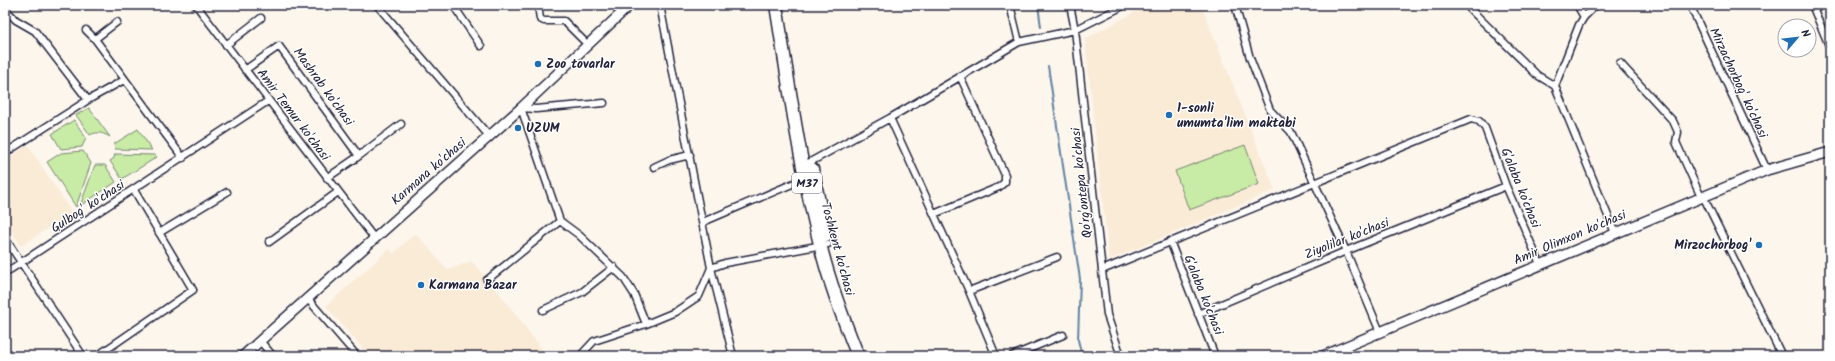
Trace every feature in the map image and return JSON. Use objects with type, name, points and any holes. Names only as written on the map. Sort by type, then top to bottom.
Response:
[{"type":"highway","name":"Toshkent ko'chasi","points":[[776,5],[824,244],[839,308],[858,356]]},
{"type":"highway","name":"Toshkent ko'chasi","points":[[784,5],[807,164],[806,178],[824,244],[866,356]]},
{"type":"street","name":"Amir Temur ko'chasi","points":[[196,5],[374,238]]},
{"type":"street","points":[[377,5],[490,136]]},
{"type":"street","points":[[453,5],[481,46]]},
{"type":"street","points":[[538,5],[540,19],[544,21],[564,21],[588,45]]},
{"type":"street","name":"Karmana ko'chasi","points":[[243,356],[521,108],[630,5]]},
{"type":"street","points":[[660,5],[711,268],[733,356]]},
{"type":"street","points":[[1010,5],[1019,42]]},
{"type":"street","name":"Qo'rg'ontepa ko'chasi","points":[[1070,5],[1075,30],[1107,315],[1121,356]]},
{"type":"street","points":[[807,164],[890,118],[1019,42],[1075,30],[1125,5]]},
{"type":"street","points":[[1235,5],[1250,58],[1270,110],[1291,132],[1346,251],[1380,332]]},
{"type":"street","points":[[1466,5],[1537,75],[1555,86],[1615,233]]},
{"type":"street","points":[[1577,5],[1584,17]]},
{"type":"street","points":[[1555,86],[1579,25],[1584,17],[1596,5]]},
{"type":"street","name":"Mirzachorbog' ko'chasi","points":[[1690,5],[1767,170]]},
{"type":"street","points":[[1812,5],[1827,34],[1830,48]]},
{"type":"street","points":[[5,9],[16,20],[35,31],[88,100]]},
{"type":"street","points":[[226,45],[261,18]]},
{"type":"street","points":[[95,39],[117,22]]},
{"type":"street","points":[[86,30],[95,39],[183,158]]},
{"type":"street","name":"Mashrab ko'chasi","points":[[245,70],[279,46],[359,156]]},
{"type":"street","points":[[1620,63],[1673,121],[1678,132],[1676,142],[1782,356]]},
{"type":"street","points":[[934,214],[999,187],[1005,182],[1005,175],[960,76]]},
{"type":"street","points":[[5,153],[88,100],[124,80]]},
{"type":"street","name":"Gulbog' ko'chasi","points":[[5,274],[268,101]]},
{"type":"street","points":[[604,103],[536,109],[521,108],[560,221],[579,235],[623,277],[634,294],[646,324]]},
{"type":"street","points":[[890,118],[969,292],[996,356]]},
{"type":"street","name":"G'alaba ko'chasi","points":[[1315,184],[1471,120],[1479,121],[1485,128],[1506,186],[1540,264]]},
{"type":"street","points":[[327,178],[359,156],[400,124]]},
{"type":"street","name":"Amir Olimxon ko'chasi","points":[[1322,356],[1702,196],[1767,170],[1830,152]]},
{"type":"street","points":[[654,167],[669,160],[690,155]]},
{"type":"street","points":[[703,222],[806,178]]},
{"type":"street","points":[[1102,270],[1170,241],[1315,184]]},
{"type":"street","name":"Ziyolilar ko'chasi","points":[[1198,314],[1346,251],[1506,186]]},
{"type":"street","points":[[97,356],[193,290],[134,190]]},
{"type":"street","points":[[159,233],[227,192]]},
{"type":"street","points":[[269,242],[338,192]]},
{"type":"street","points":[[487,280],[560,221]]},
{"type":"street","points":[[5,238],[83,356]]},
{"type":"street","name":"G'alaba ko'chasi","points":[[1170,241],[1216,356]]},
{"type":"street","points":[[711,268],[824,244]]},
{"type":"street","points":[[969,292],[1057,257]]},
{"type":"street","points":[[543,310],[582,292],[614,267]]},
{"type":"street","points":[[581,355],[594,342],[675,312],[699,296],[711,268]]},
{"type":"street","points":[[307,298],[356,356]]},
{"type":"street","points":[[1012,356],[1063,335]]},
{"type":"street","points":[[260,340],[273,356]]},
{"type":"shaded area","name":"1-sonli umumta'lim maktabi","points":[[1148,5],[1201,5],[1275,190],[1109,260],[1085,39]]},
{"type":"shaded area","points":[[28,145],[72,213],[21,246],[5,221],[5,160]]},
{"type":"shaded area","name":"Karmana Bazar","points":[[415,233],[448,270],[472,261],[504,299],[547,356],[369,356],[326,306],[389,249],[394,253]]},
{"type":"green space","points":[[89,108],[110,137],[100,133],[90,135],[76,115]]},
{"type":"green space","points":[[74,120],[86,138],[82,147],[61,149],[52,134]]},
{"type":"green space","points":[[138,129],[152,150],[115,149],[114,144]]},
{"type":"green space","points":[[1245,145],[1259,184],[1189,210],[1175,171]]},
{"type":"green space","points":[[83,151],[91,163],[76,207],[47,162],[61,153]]},
{"type":"green space","points":[[115,154],[155,155],[157,157],[122,179],[110,161],[114,158]]},
{"type":"green space","points":[[95,165],[105,165],[116,182],[80,206]]},
{"type":"waterway","points":[[1038,5],[1041,27]]},
{"type":"waterway","points":[[1048,66],[1080,279],[1078,340],[1082,356]]},
{"type":"place","name":"Zoo tovarlar","points":[[538,64]]},
{"type":"place","name":"1-sonli umumta'lim maktabi","points":[[1169,115]]},
{"type":"place","name":"UZUM","points":[[518,128]]},
{"type":"place","name":"Mirzochorbog'","points":[[1759,245]]},
{"type":"place","name":"Karmana Bazar","points":[[421,285]]}]
